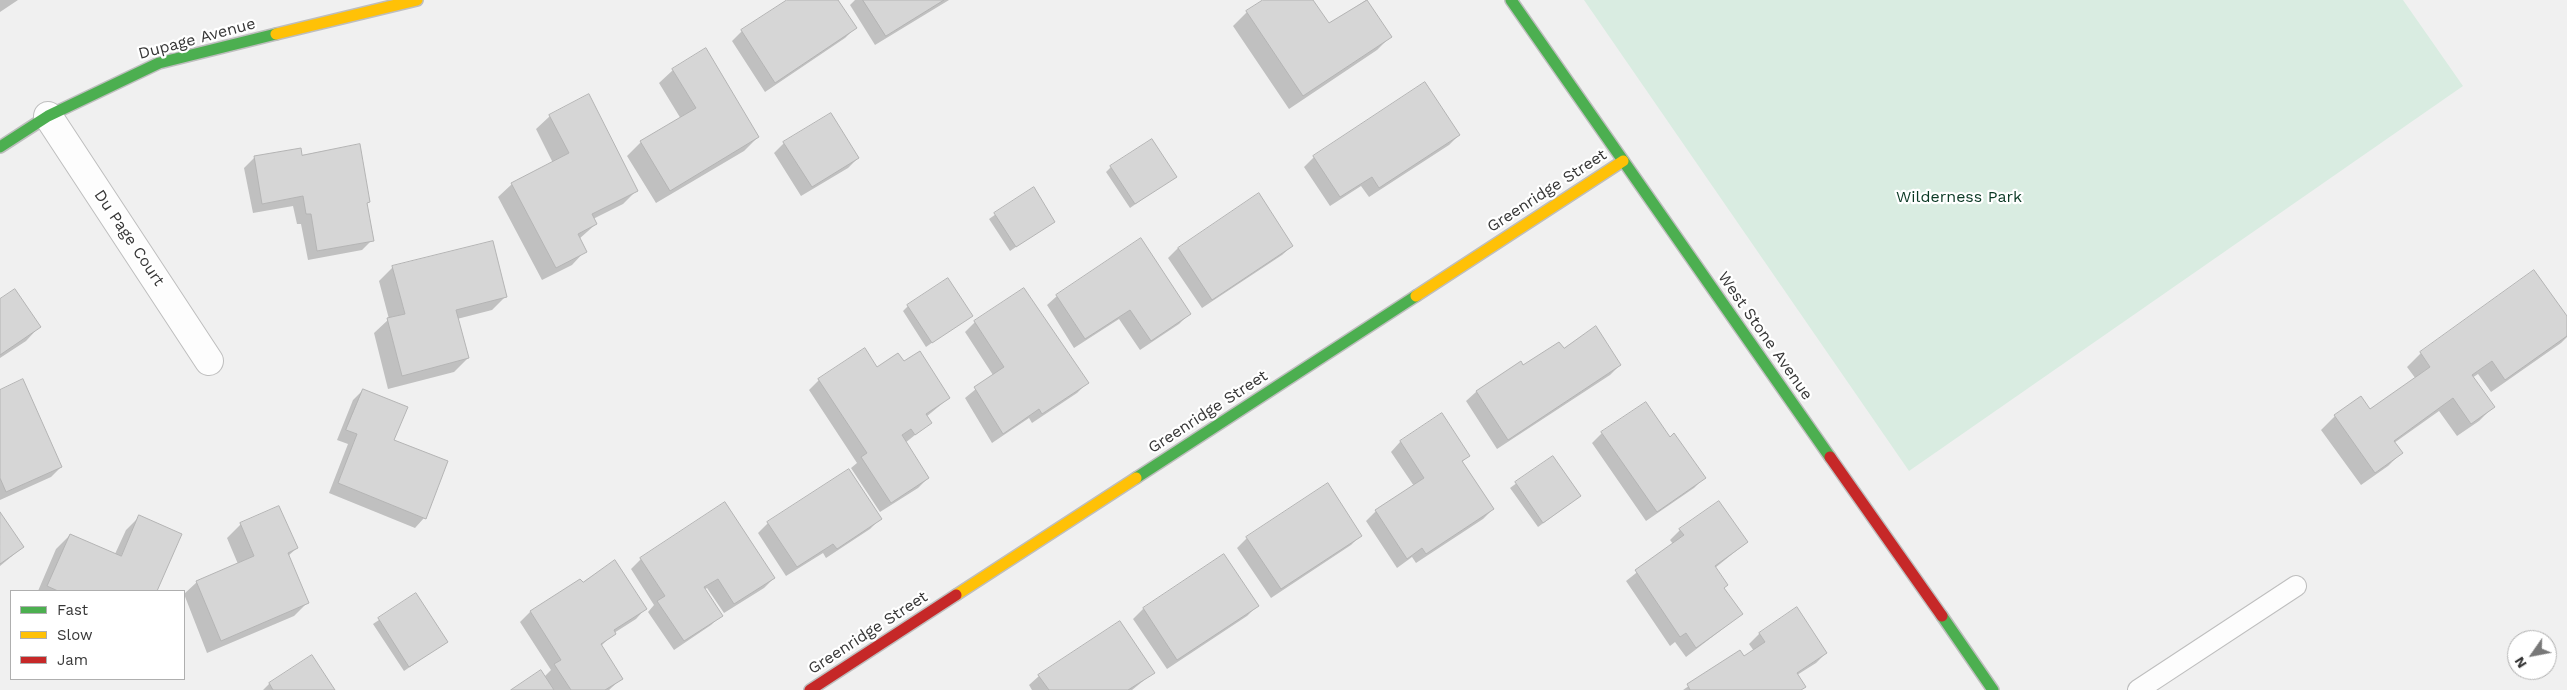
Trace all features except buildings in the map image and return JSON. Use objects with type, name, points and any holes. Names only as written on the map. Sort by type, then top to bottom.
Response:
[{"type":"street","name":"Dupage Avenue","points":[[0,147],[48,116],[159,63],[417,0]]},
{"type":"street","name":"West Stone Avenue","points":[[1510,0],[1993,690]]},
{"type":"street","name":"Du Page Court","points":[[48,116],[209,360]]},
{"type":"street","name":"Greenridge Street","points":[[810,690],[1623,160]]},
{"type":"lane","points":[[2138,690],[2296,586]]},
{"type":"green space","name":"Wilderness Park","points":[[1584,0],[2403,0],[2463,86],[1909,471]]},
{"type":"traffic: fast","points":[[1511,0],[1830,457]]},
{"type":"traffic: fast","points":[[0,147],[48,116],[159,63],[276,34]]},
{"type":"traffic: fast","points":[[1136,478],[1416,296]]},
{"type":"traffic: fast","points":[[1942,616],[1993,690]]},
{"type":"traffic: slow","points":[[276,34],[417,0]]},
{"type":"traffic: slow","points":[[1416,296],[1623,161]]},
{"type":"traffic: slow","points":[[956,595],[1136,478]]},
{"type":"traffic: jam","points":[[1830,457],[1942,616]]},
{"type":"traffic: jam","points":[[810,690],[956,595]]}]
